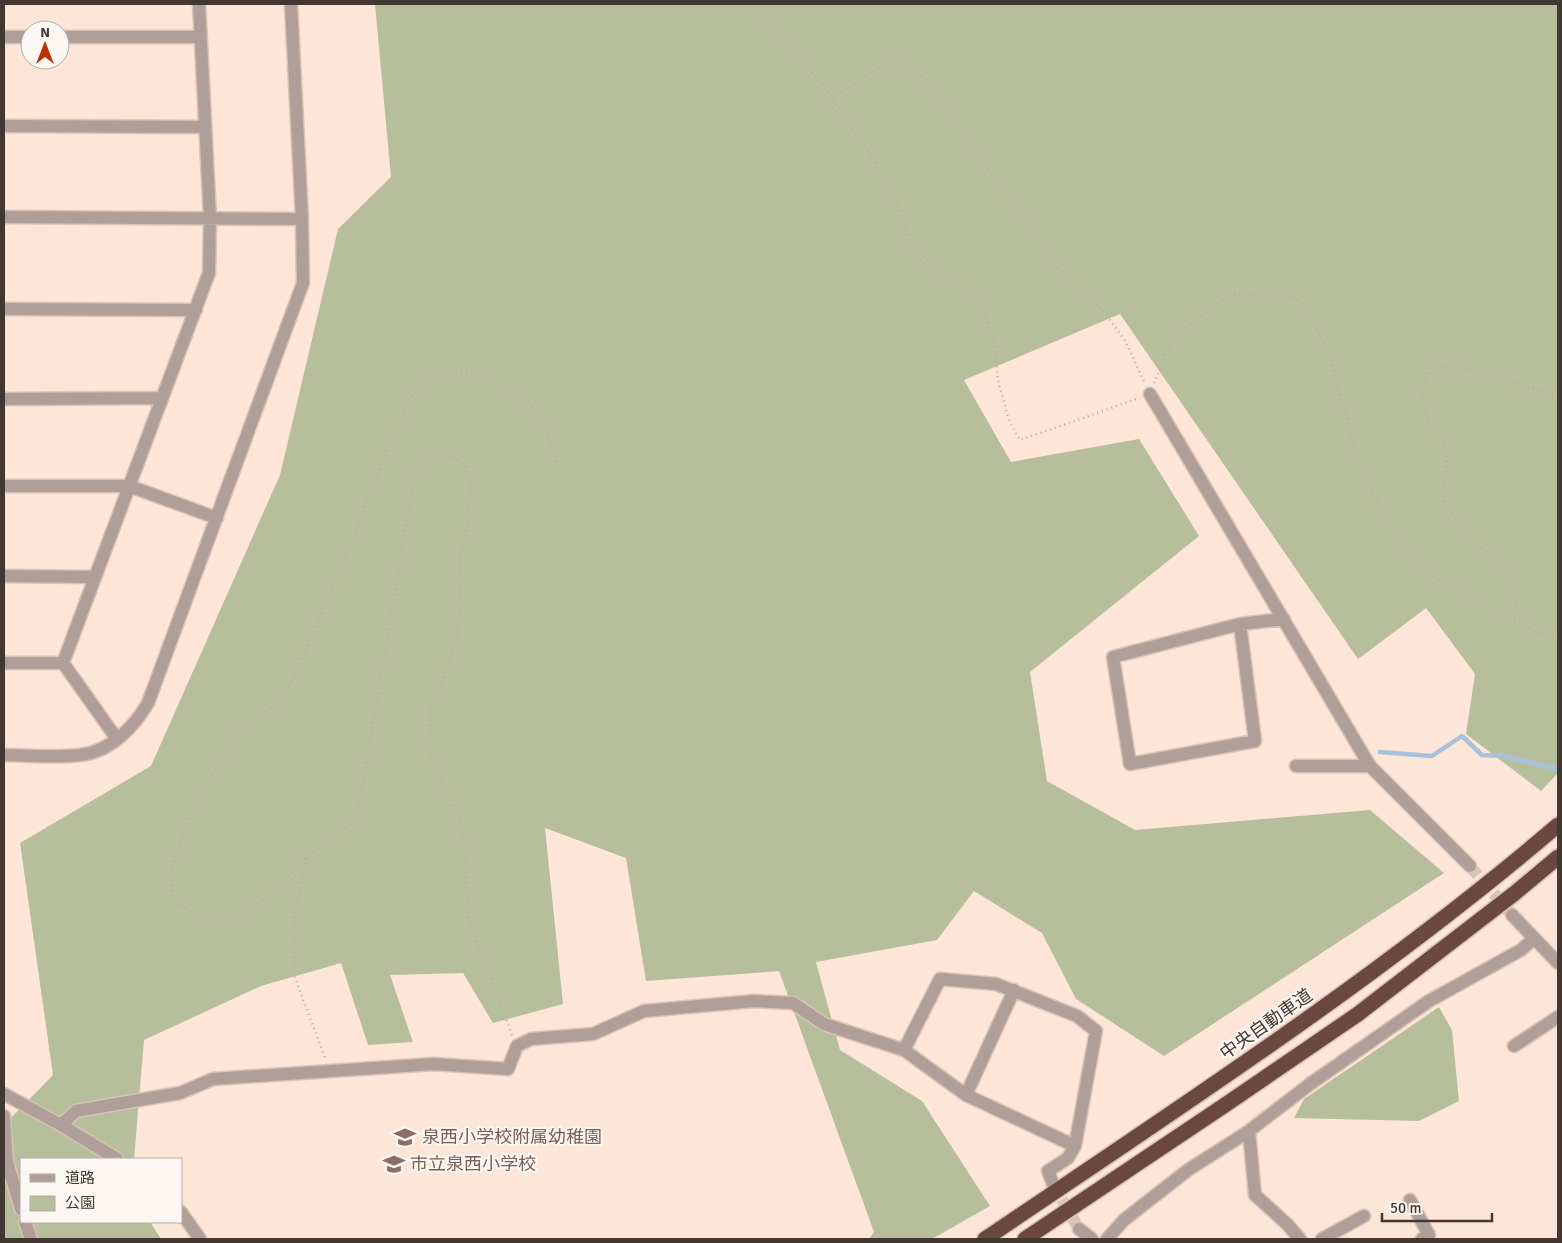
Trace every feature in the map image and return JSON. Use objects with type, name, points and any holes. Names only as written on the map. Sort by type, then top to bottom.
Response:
[{"type":"highway","name":"中央自動車道","points":[[985,1239],[1186,1103],[1344,992],[1499,875],[1558,825]]},
{"type":"highway","points":[[1024,1239],[1220,1109],[1358,1014],[1507,899],[1558,857]]},
{"type":"street","points":[[63,663],[209,273],[210,218],[199,4]]},
{"type":"street","points":[[4,754],[81,755],[98,750],[128,731],[148,703],[303,283],[302,219],[291,4]]},
{"type":"street","points":[[4,37],[20,37]]},
{"type":"street","points":[[70,37],[200,37]]},
{"type":"street","points":[[4,126],[205,127]]},
{"type":"street","points":[[4,217],[302,219]]},
{"type":"street","points":[[4,309],[196,310]]},
{"type":"street","points":[[1150,394],[1370,766],[1470,866]]},
{"type":"street","points":[[4,399],[162,398]]},
{"type":"street","points":[[4,486],[128,486],[217,518]]},
{"type":"street","points":[[4,576],[95,577]]},
{"type":"street","points":[[1240,624],[1256,741],[1130,764],[1113,657],[1240,624],[1284,619]]},
{"type":"street","points":[[4,663],[63,663]]},
{"type":"street","points":[[63,663],[117,739]]},
{"type":"street","points":[[1296,766],[1370,766]]},
{"type":"street","points":[[1512,915],[1558,963]]},
{"type":"street","points":[[1108,1239],[1124,1220],[1188,1170],[1249,1131],[1310,1084],[1429,1001],[1520,950],[1533,938]]},
{"type":"street","points":[[904,1050],[940,979],[996,984],[1077,1016],[1096,1031],[1075,1146],[1068,1158],[1048,1171],[1052,1184]]},
{"type":"street","points":[[966,1095],[1014,990]]},
{"type":"street","points":[[61,1124],[76,1111],[180,1093],[212,1079],[434,1064],[508,1069],[517,1046],[532,1039],[592,1034],[644,1011],[754,1001],[793,1003],[824,1024],[904,1050],[966,1095],[1075,1146]]},
{"type":"street","points":[[1514,1046],[1558,1017]]},
{"type":"street","points":[[4,1094],[61,1124],[115,1158]]},
{"type":"street","points":[[4,1116],[7,1162],[20,1206]]},
{"type":"street","points":[[1249,1131],[1256,1195],[1300,1239]]},
{"type":"street","points":[[1410,1200],[1429,1235],[1422,1239]]},
{"type":"street","points":[[182,1213],[200,1239]]},
{"type":"street","points":[[1322,1239],[1364,1216]]},
{"type":"street","points":[[25,1223],[31,1239]]},
{"type":"street","points":[[1080,1229],[1092,1239]]},
{"type":"path","points":[[757,4],[780,38],[804,55],[806,65],[832,98],[859,140],[870,152],[887,191],[895,198],[903,218],[907,240],[920,260],[939,274],[970,291],[984,312],[994,343],[998,380],[1009,421],[1020,440],[1150,394],[1173,338],[1229,294],[1296,297],[1311,318],[1329,352],[1359,466],[1373,494],[1416,562],[1426,572],[1463,593],[1508,617],[1522,620]]},
{"type":"path","points":[[1555,4],[1558,20]]},
{"type":"path","points":[[832,98],[899,55],[922,77],[1070,286],[1100,308],[1126,342],[1150,394]]},
{"type":"path","points":[[1558,394],[1551,394],[1466,368],[1428,367],[1423,380],[1426,417],[1445,444],[1447,472],[1443,485],[1444,499],[1467,534],[1491,556],[1507,576],[1516,595],[1522,620],[1529,628],[1540,633],[1558,636]]},
{"type":"path","points":[[517,1046],[468,920],[462,826],[435,768],[429,749],[431,709],[458,637],[461,551],[468,520],[471,489],[465,466],[453,456],[438,454],[420,464],[414,479],[364,778],[356,811],[349,825],[308,857],[262,902],[235,919],[197,916],[181,905],[178,905],[172,891],[171,868],[194,808],[237,731],[279,703],[294,677],[355,533],[387,449],[409,400],[427,377],[436,373],[475,373],[504,387],[531,405],[546,433],[561,470]]},
{"type":"path","points":[[308,857],[294,919],[294,975],[329,1070]]},
{"type":"green space","points":[[375,4],[1558,4],[1558,773],[1541,791],[1466,734],[1475,674],[1426,608],[1358,659],[1120,314],[964,380],[1011,462],[1139,439],[1199,536],[1030,672],[1047,781],[1135,830],[1370,810],[1444,873],[1164,1056],[1076,999],[1042,933],[974,891],[937,940],[816,962],[840,1050],[922,1101],[990,1206],[932,1239],[869,1239],[874,1232],[779,971],[646,981],[626,858],[545,828],[563,1004],[493,1023],[463,973],[390,975],[413,1042],[368,1045],[341,963],[261,986],[144,1040],[134,1158],[20,1158],[20,1223],[151,1223],[161,1239],[4,1239],[4,1125],[53,1075],[20,843],[151,766],[280,475],[338,229],[391,177]]},
{"type":"green space","points":[[1439,1007],[1452,1030],[1459,1101],[1419,1121],[1294,1118],[1304,1099]]},
{"type":"waterway","points":[[1380,752],[1432,756],[1462,736],[1482,755],[1503,756],[1558,769]]},
{"type":"tunnel","points":[[1470,866],[1512,915]]},
{"type":"tunnel","points":[[1053,1184],[1079,1229]]},
{"type":"place","name":"泉西小学校附属幼稚園","points":[[405,1137]]},
{"type":"place","name":"市立泉西小学校","points":[[394,1164]]}]
